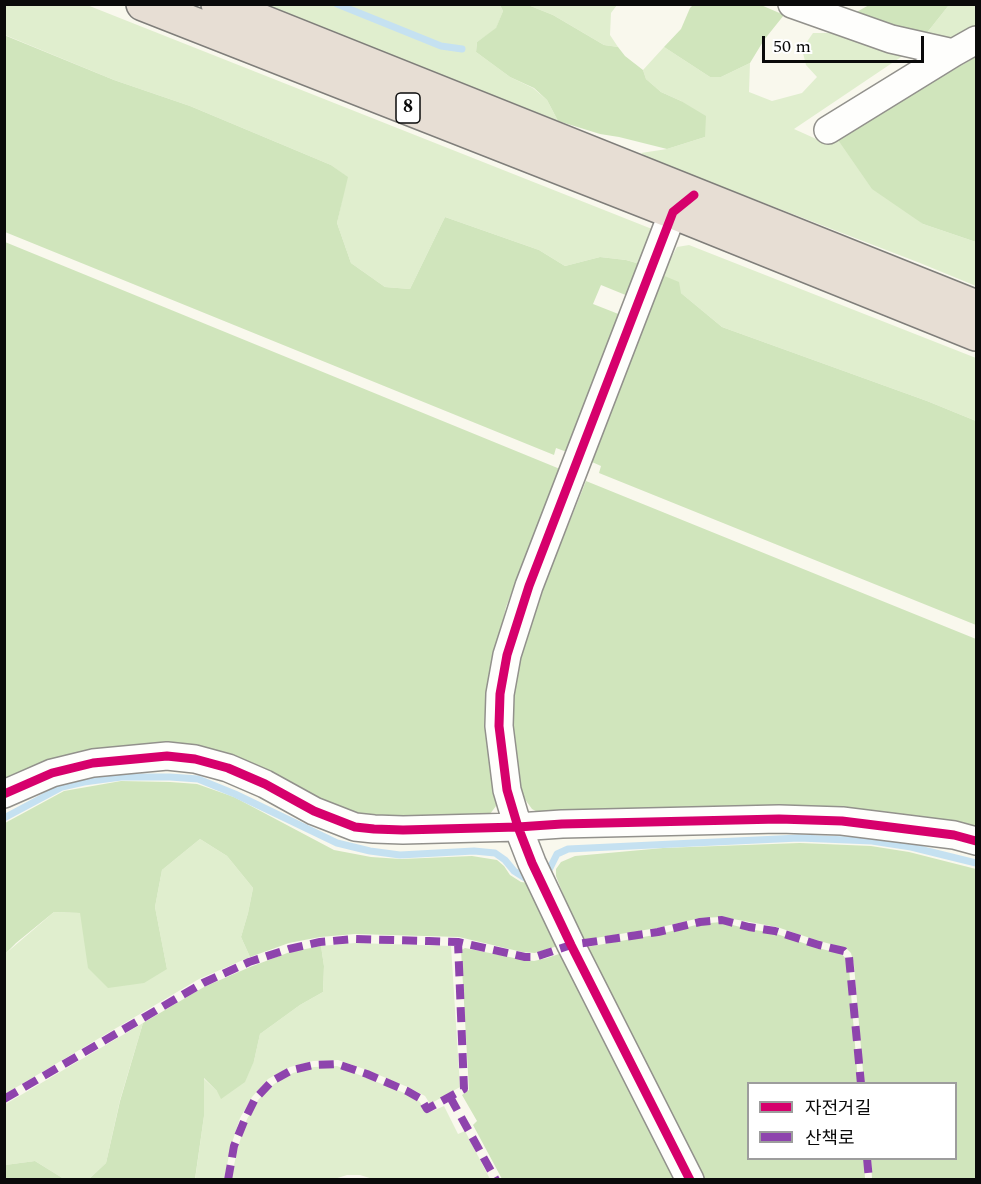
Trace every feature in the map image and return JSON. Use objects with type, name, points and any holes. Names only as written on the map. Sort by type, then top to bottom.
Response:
[{"type":"highway","name":"8","points":[[143,4],[976,308]]},
{"type":"highway","name":"8","points":[[218,4],[684,203],[976,334]]},
{"type":"street","points":[[792,4],[891,39],[953,53]]},
{"type":"street","points":[[828,130],[976,40]]},
{"type":"street","points":[[684,203],[529,586],[507,655],[500,694],[500,726],[507,790],[518,827],[536,872],[690,1179]]},
{"type":"street","points":[[4,794],[52,773],[93,762],[167,756],[195,759],[228,768],[265,784],[314,812],[355,827],[374,830],[746,819],[842,821],[943,834],[976,841]]},
{"type":"green space","points":[[694,4],[761,5],[784,15],[764,40],[750,63],[721,77],[710,77],[664,47],[681,29]]},
{"type":"green space","points":[[4,5],[87,5],[652,229],[640,264],[600,257],[565,266],[539,250],[445,217],[410,289],[385,287],[351,263],[337,223],[347,177],[331,165],[190,106],[114,80],[5,35]]},
{"type":"green space","points":[[266,5],[500,5],[503,11],[496,29],[477,42],[476,52],[510,77],[533,88],[547,100],[558,121]]},
{"type":"green space","points":[[500,5],[528,5],[553,15],[604,45],[618,47],[625,56],[643,70],[646,79],[661,92],[706,116],[705,137],[667,149],[600,134],[558,121],[547,100],[534,88],[510,77],[476,52],[477,42],[496,28],[503,11]]},
{"type":"green space","points":[[528,5],[617,5],[611,13],[610,35],[618,47],[604,45],[553,15]]},
{"type":"green space","points":[[869,5],[949,5],[926,34],[853,14]]},
{"type":"green space","points":[[949,5],[976,5],[976,30],[960,39],[926,34]]},
{"type":"green space","points":[[813,33],[834,33],[904,55],[794,129],[823,142],[836,137],[923,224],[976,242],[976,286],[650,159],[641,153],[667,149],[705,137],[681,101],[661,92],[646,79],[643,70],[664,47],[710,77],[721,77],[750,63],[749,92],[772,101],[802,93],[817,77],[806,65],[802,49]]},
{"type":"green space","points":[[4,35],[114,80],[190,106],[331,165],[348,177],[337,223],[351,263],[385,287],[410,289],[445,217],[539,250],[565,266],[600,257],[640,264],[628,296],[601,285],[593,304],[621,315],[567,452],[556,448],[554,455],[5,232]]},
{"type":"green space","points":[[976,57],[976,242],[923,224],[872,189],[836,137]]},
{"type":"green space","points":[[5,242],[560,469],[506,607],[493,664],[497,794],[496,806],[490,814],[479,818],[352,816],[122,747],[61,756],[5,785]]},
{"type":"green space","points":[[689,245],[976,358],[976,421],[722,327],[662,275],[677,247]]},
{"type":"green space","points":[[662,275],[679,282],[681,293],[722,327],[976,421],[976,625],[599,473],[601,466],[592,462]]},
{"type":"green space","points":[[586,481],[976,639],[976,831],[897,814],[841,807],[776,807],[545,816],[532,809],[524,798],[520,786],[513,739],[511,707],[515,670],[529,623]]},
{"type":"green space","points":[[121,781],[197,784],[234,797],[334,850],[371,857],[401,859],[472,856],[497,860],[510,875],[521,882],[529,883],[561,945],[535,953],[459,937],[355,934],[289,943],[250,957],[241,937],[253,888],[227,856],[200,839],[162,870],[155,907],[167,969],[144,983],[108,988],[88,968],[80,913],[54,912],[5,954],[5,823],[64,791]]},
{"type":"green space","points":[[200,839],[227,856],[253,888],[241,937],[250,957],[199,979],[5,1094],[5,954],[54,912],[80,913],[167,969],[155,907],[162,870]]},
{"type":"green space","points":[[800,843],[871,846],[909,852],[976,869],[976,1179],[872,1179],[871,1160],[957,1160],[957,1082],[864,1082],[854,965],[851,953],[846,948],[777,927],[722,917],[700,918],[657,928],[583,940],[556,876],[556,869],[561,862],[575,856],[663,848]]},
{"type":"green space","points":[[721,922],[774,933],[842,954],[846,959],[849,968],[858,1082],[747,1082],[747,1160],[864,1160],[865,1179],[701,1179],[587,947],[660,934],[700,924]]},
{"type":"green space","points":[[355,943],[451,946],[460,1087],[430,1104],[425,1096],[410,1088],[338,1060],[313,1061],[290,1067],[268,1079],[252,1097],[240,1118],[224,1179],[195,1180],[204,1116],[203,1078],[217,1091],[254,1061],[260,1034],[300,1005],[323,992],[324,966],[321,946]]},
{"type":"green space","points":[[321,946],[324,966],[323,992],[300,1005],[260,1034],[254,1061],[245,1082],[221,1099],[217,1091],[204,1078],[204,1116],[195,1179],[89,1179],[106,1163],[120,1101],[143,1023],[204,987],[250,967],[290,952]]},
{"type":"green space","points":[[465,948],[534,961],[565,952],[679,1179],[502,1179],[473,1125],[477,1121],[462,1095],[469,1090],[461,950]]},
{"type":"green space","points":[[143,1023],[120,1100],[106,1163],[89,1179],[64,1179],[35,1161],[5,1165],[4,1105]]},
{"type":"green space","points":[[337,1066],[402,1092],[419,1101],[428,1113],[444,1106],[458,1134],[465,1131],[490,1179],[376,1180],[360,1175],[347,1175],[331,1180],[231,1179],[247,1119],[258,1100],[274,1084],[293,1073],[314,1067]]},
{"type":"green space","points":[[35,1161],[64,1179],[5,1179],[5,1165]]},
{"type":"waterway","points":[[337,4],[441,46],[462,49]]},
{"type":"waterway","points":[[4,818],[62,787],[84,782],[121,777],[198,779],[235,794],[337,843],[400,855],[474,851],[495,853],[525,878],[533,875]]},
{"type":"waterway","points":[[543,872],[549,870],[557,854],[568,849],[799,838],[872,841],[911,847],[976,863]]},
{"type":"marked path","points":[[4,1099],[203,983],[249,962],[289,949],[320,942],[355,939],[429,941],[458,942],[525,957],[535,957],[571,945],[722,920],[775,931],[844,951],[849,957],[861,1082]]},
{"type":"marked path","points":[[228,1180],[234,1146],[255,1099],[272,1081],[292,1070],[314,1065],[337,1064],[407,1091],[421,1099],[427,1109],[464,1089],[458,942]]},
{"type":"marked path","points":[[450,1097],[496,1180]]},
{"type":"marked path","points":[[867,1160],[869,1180]]},
{"type":"cycle path","points":[[690,1180],[532,863],[507,790],[499,726],[500,694],[507,655],[529,586],[673,212],[694,195]]},
{"type":"cycle path","points":[[4,794],[52,773],[93,763],[167,756],[195,759],[228,768],[265,784],[314,811],[355,827],[374,829],[779,819],[842,821],[954,835],[976,841]]}]
